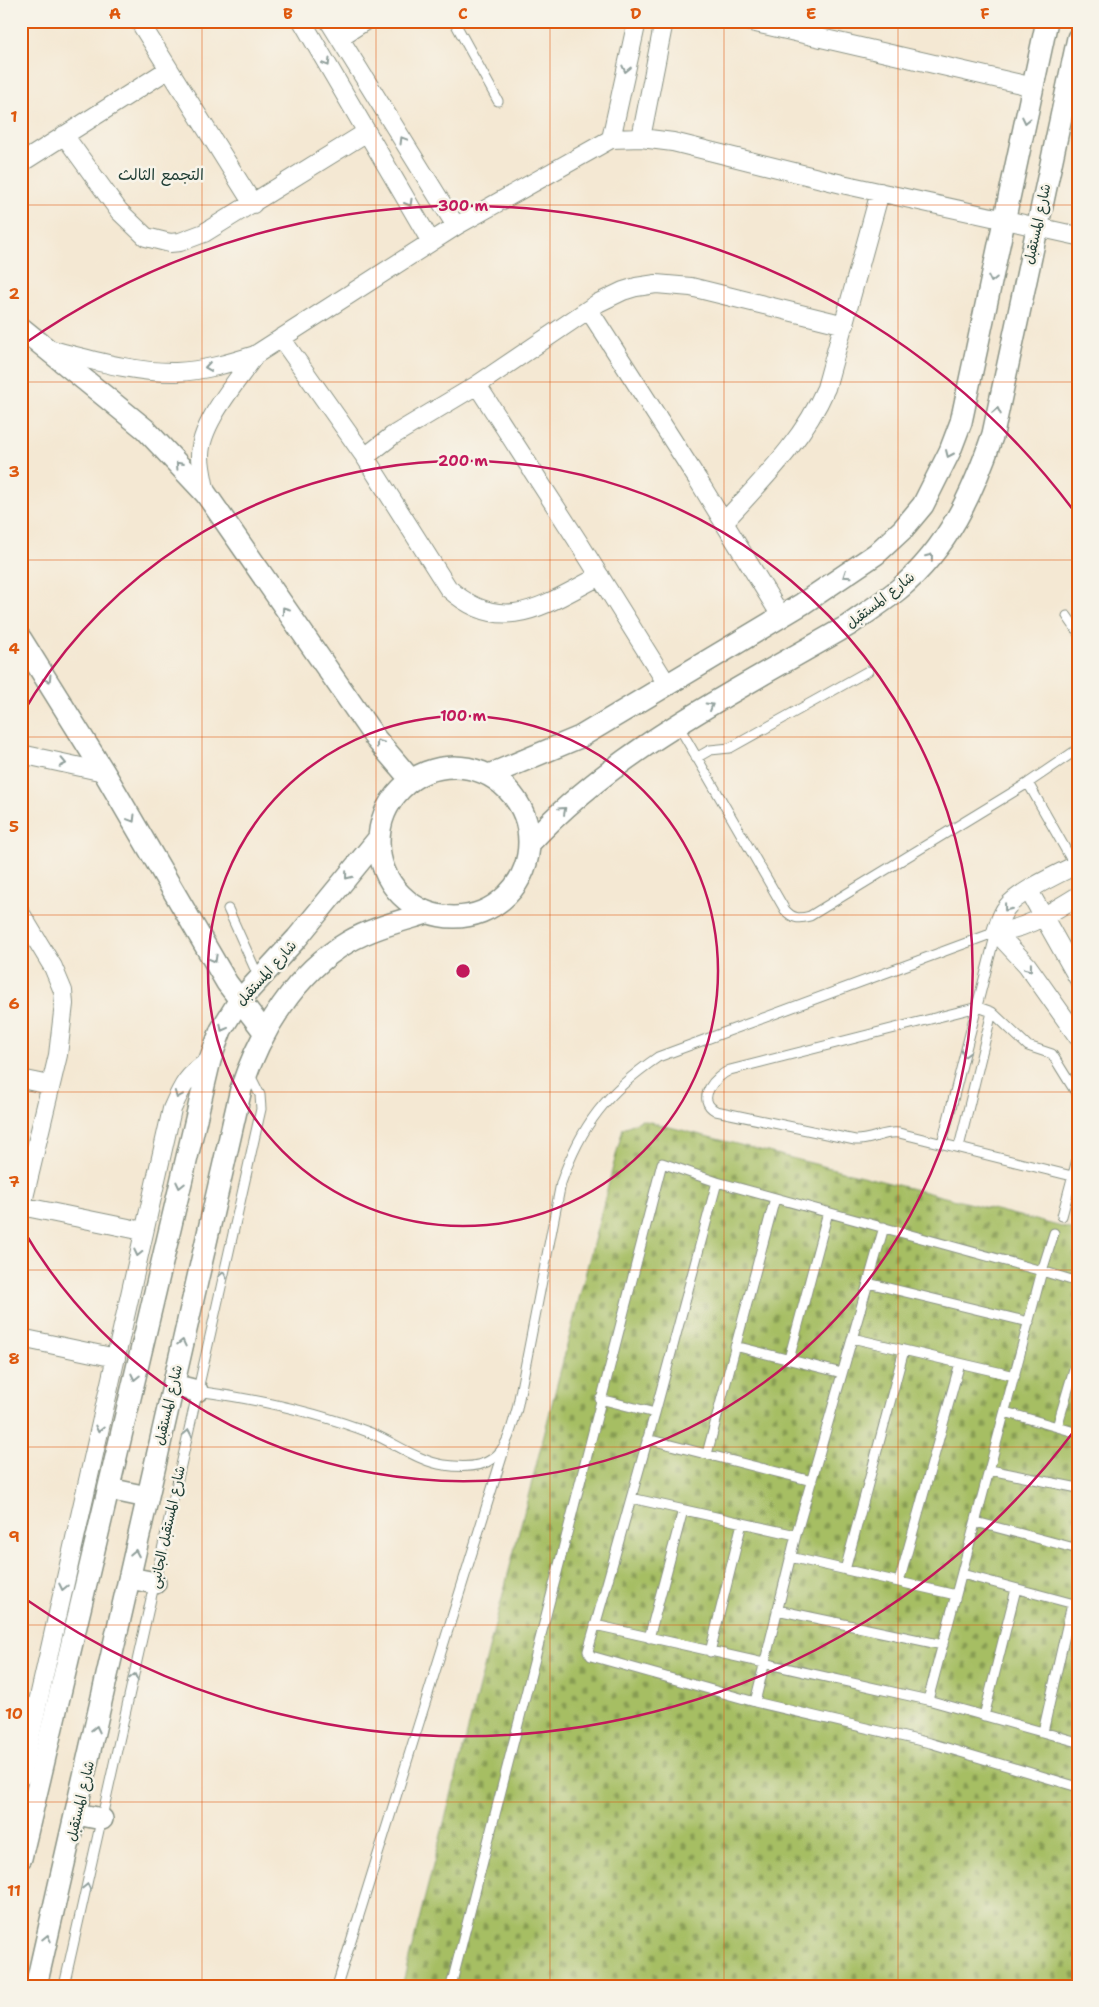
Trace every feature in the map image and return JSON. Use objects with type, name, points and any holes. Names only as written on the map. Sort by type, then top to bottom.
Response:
[{"type":"street","points":[[139,21],[253,204]]},
{"type":"street","points":[[302,21],[432,242]]},
{"type":"street","points":[[330,21],[456,226]]},
{"type":"street","points":[[340,37],[365,21]]},
{"type":"street","points":[[611,138],[637,21]]},
{"type":"street","points":[[641,138],[664,21]]},
{"type":"street","points":[[747,21],[1034,87]]},
{"type":"street","points":[[489,775],[580,737],[781,616],[876,554],[903,529],[922,505],[932,489],[950,451],[961,422],[1047,21]]},
{"type":"street","name":"شارع المستقبل","points":[[529,844],[564,809],[616,765],[678,725],[849,625],[899,589],[922,567],[944,540],[961,512],[978,477],[993,434],[1036,226],[1078,38]]},
{"type":"street","points":[[21,163],[169,69]]},
{"type":"street","points":[[64,135],[119,211],[146,237],[170,243],[180,242],[204,233],[367,132]]},
{"type":"street","points":[[48,349],[137,369],[176,372],[220,365],[255,356],[456,226],[611,138],[641,138],[680,144],[880,192],[1078,236]]},
{"type":"street","points":[[724,522],[789,450],[814,415],[826,388],[845,325],[880,192]]},
{"type":"street","points":[[365,457],[392,436],[476,385],[588,310],[622,291],[664,284],[716,292],[845,325]]},
{"type":"street","points":[[588,310],[724,522],[781,616]]},
{"type":"street","points":[[21,328],[145,429],[206,494],[376,739],[411,780]]},
{"type":"street","points":[[281,338],[365,457],[448,588],[459,598],[483,612],[496,614],[536,609],[600,576]]},
{"type":"street","points":[[206,494],[200,456],[202,440],[211,420],[255,356]]},
{"type":"street","points":[[476,385],[600,576],[667,684]]},
{"type":"street","points":[[21,639],[104,772],[239,1001],[265,1033]]},
{"type":"street","points":[[21,754],[104,772]]},
{"type":"street","points":[[457,766],[474,769],[489,775],[510,792],[520,806],[526,822],[529,844],[527,861],[520,877],[511,891],[498,902],[470,916],[442,916],[427,912],[411,904],[397,891],[388,879],[382,865],[379,838],[382,821],[388,806],[398,791],[411,780],[440,768],[457,766]]},
{"type":"street","name":"شارع المستقبل","points":[[21,1858],[210,1060],[222,1030],[239,1001],[297,938],[379,838]]},
{"type":"street","points":[[996,932],[1000,918],[1008,905],[1028,891],[1076,865]]},
{"type":"street","points":[[1028,891],[1078,978]]},
{"type":"street","points":[[996,932],[1020,928],[1078,896]]},
{"type":"street","name":"شارع المستقبل","points":[[36,1986],[77,1814],[172,1385],[241,1088],[247,1070],[265,1033],[290,994],[314,969],[348,942],[427,912]]},
{"type":"street","points":[[21,914],[33,929],[54,967],[63,990],[62,1030],[22,1206],[143,1232]]},
{"type":"street","points":[[996,932],[1027,965],[1078,1037]]},
{"type":"street","points":[[21,1776],[172,1109],[183,1082],[192,1072],[210,1060]]},
{"type":"street","points":[[21,1078],[50,1085]]},
{"type":"street","points":[[21,1338],[116,1358]]},
{"type":"street","points":[[172,1385],[197,1391]]},
{"type":"street","points":[[109,1489],[147,1497]]},
{"type":"street","points":[[130,1578],[155,1583]]},
{"type":"street","points":[[77,1814],[102,1819]]},
{"type":"lane","points":[[454,21],[498,101]]},
{"type":"lane","points":[[1067,616],[1078,632]]},
{"type":"lane","points":[[696,758],[710,750],[730,748],[868,671]]},
{"type":"lane","points":[[678,725],[785,910],[791,916],[800,919],[810,916],[1028,782],[1078,749]]},
{"type":"lane","points":[[1028,782],[1076,865]]},
{"type":"lane","points":[[228,909],[259,979]]},
{"type":"lane","points":[[942,1143],[996,932]]},
{"type":"lane","points":[[337,1986],[517,1409],[561,1184],[572,1152],[587,1124],[607,1098],[631,1076],[658,1058],[996,932]]},
{"type":"lane","points":[[1072,1176],[892,1132],[870,1140],[855,1140],[716,1110],[711,1108],[707,1098],[710,1085],[716,1078],[730,1070],[978,1007],[992,1012],[1020,1040],[1052,1054],[1078,1096]]},
{"type":"lane","points":[[959,1148],[992,1012]]},
{"type":"lane","name":"شارع المستقبل الجانبى","points":[[64,1986],[260,1109],[260,1095],[247,1070]]},
{"type":"lane","points":[[1062,1216],[1078,1156]]},
{"type":"lane","points":[[451,1986],[536,1661],[600,1399],[662,1163],[717,1182],[884,1226],[1078,1282]]},
{"type":"lane","points":[[717,1182],[588,1652],[591,1656],[754,1702],[930,1743],[1078,1787]]},
{"type":"lane","points":[[707,1454],[775,1198]]},
{"type":"lane","points":[[789,1359],[828,1212]]},
{"type":"lane","points":[[754,1702],[796,1535],[884,1226]]},
{"type":"lane","points":[[928,1700],[1028,1322],[1054,1233]]},
{"type":"lane","points":[[868,1283],[1028,1322]]},
{"type":"lane","points":[[852,1338],[1014,1376]]},
{"type":"lane","points":[[736,1346],[842,1372]]},
{"type":"lane","points":[[845,1570],[904,1350]]},
{"type":"lane","points":[[1057,1427],[1078,1355]]},
{"type":"lane","points":[[899,1582],[960,1363]]},
{"type":"lane","points":[[197,1391],[260,1400],[321,1415],[372,1434],[442,1465],[472,1466],[493,1459],[507,1442]]},
{"type":"lane","points":[[600,1399],[655,1413]]},
{"type":"lane","points":[[1005,1412],[1078,1433]]},
{"type":"lane","points":[[647,1440],[812,1481]]},
{"type":"lane","points":[[990,1470],[1078,1488]]},
{"type":"lane","points":[[631,1498],[796,1535]]},
{"type":"lane","points":[[649,1638],[683,1510]]},
{"type":"lane","points":[[976,1522],[1078,1549]]},
{"type":"lane","points":[[710,1652],[742,1523]]},
{"type":"lane","points":[[790,1558],[956,1596]]},
{"type":"lane","points":[[962,1574],[1075,1604],[1043,1732]]},
{"type":"lane","points":[[984,1716],[1016,1589]]},
{"type":"lane","points":[[777,1610],[943,1645]]},
{"type":"lane","points":[[595,1625],[928,1700],[1078,1742]]},
{"type":"green space","points":[[642,1120],[1078,1231],[1078,1986],[402,1986],[623,1128]]},
{"type":"district","name":"التجمع الثالث","points":[[161,174]]}]
